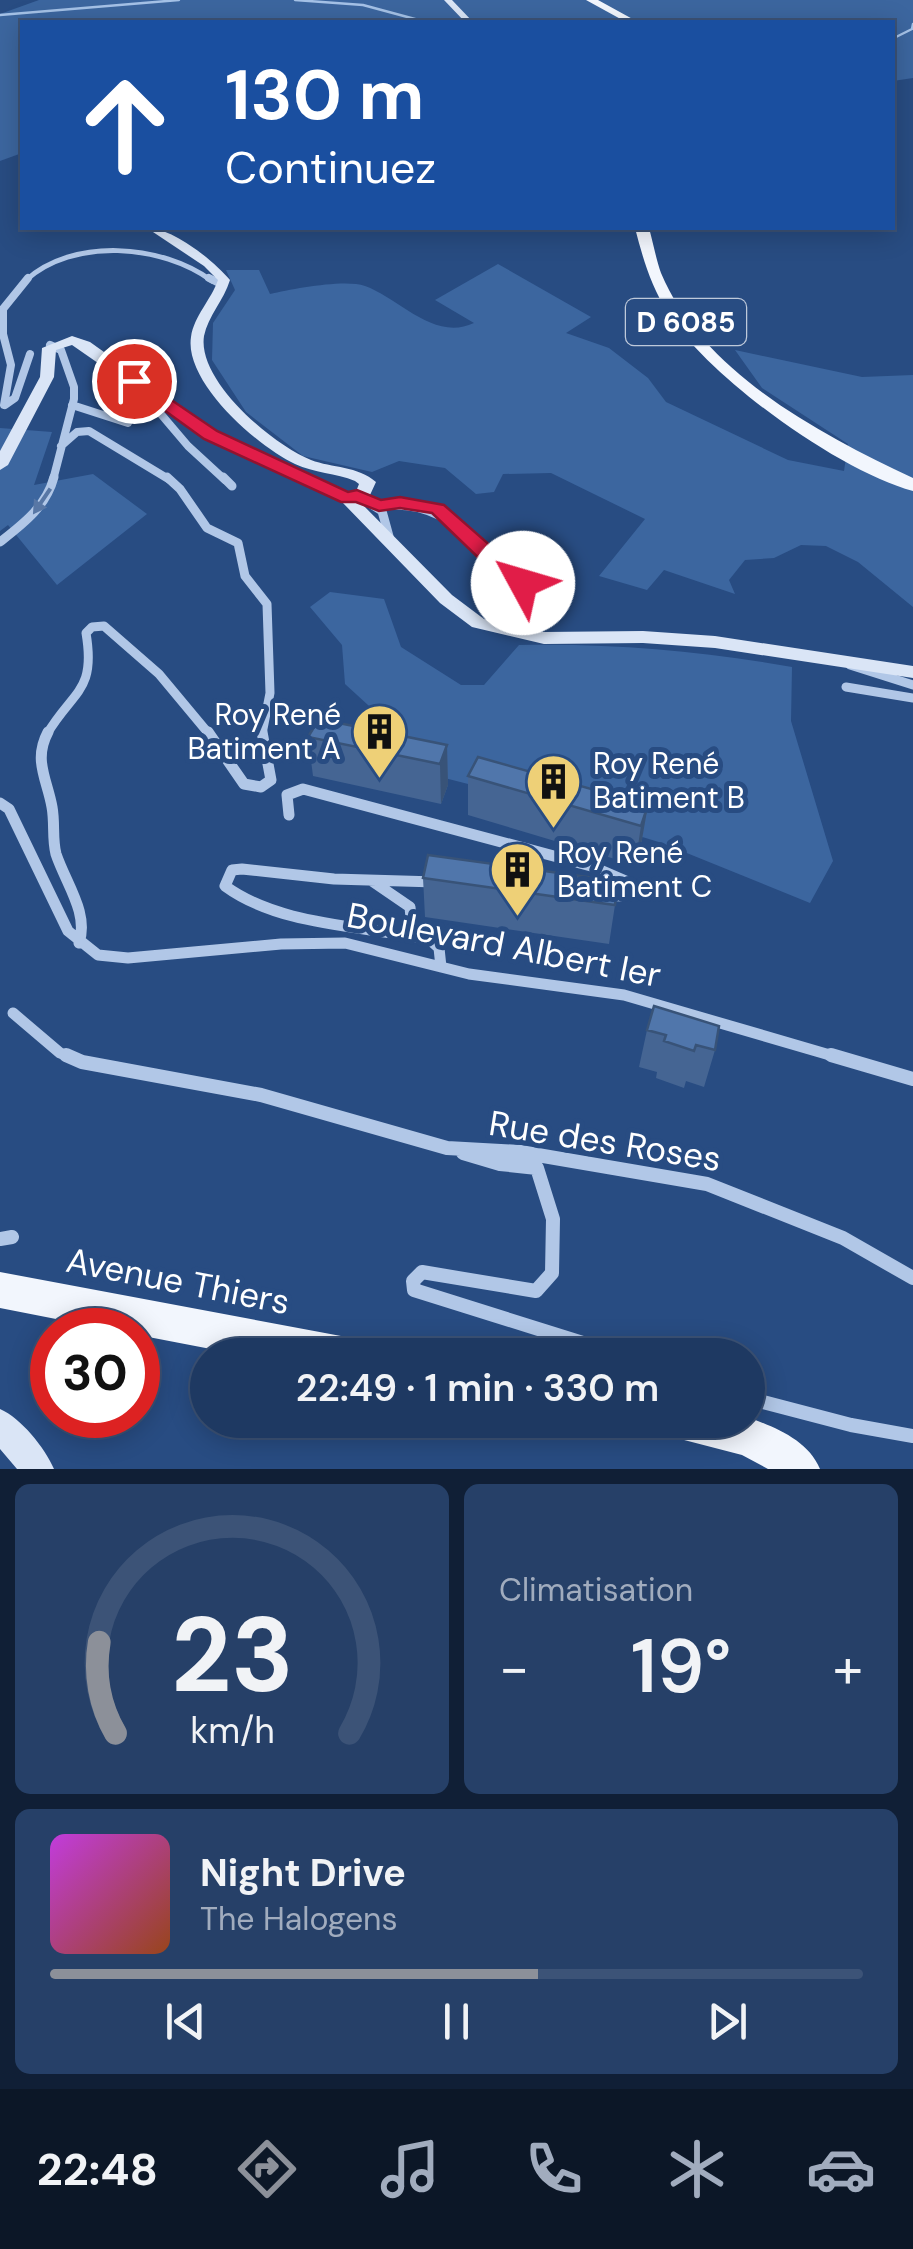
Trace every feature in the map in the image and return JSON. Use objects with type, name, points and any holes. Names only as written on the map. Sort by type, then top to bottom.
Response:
[{"type":"main road","points":[[448,0],[467,20]]},
{"type":"main road","points":[[591,0],[629,20]]},
{"type":"main road","points":[[155,230],[222,275],[223,285],[205,316],[197,345],[210,376],[240,420],[288,454],[368,482],[369,487],[352,497]]},
{"type":"main road","name":"D 6085","points":[[643,230],[652,264],[671,302],[736,378],[808,430],[913,485]]},
{"type":"main road","points":[[0,465],[47,377],[50,346],[77,341],[210,435],[352,497],[460,612],[497,630],[544,638],[643,636],[716,642],[913,672]]},
{"type":"main road","name":"Avenue Thiers","points":[[0,1290],[252,1338]]},
{"type":"main road","points":[[0,1425],[38,1469]]},
{"type":"main road","points":[[753,1438],[786,1458]]},
{"type":"street","points":[[30,354],[16,398],[4,405],[11,366],[2,309],[14,292],[47,264],[82,255],[170,260],[194,267],[214,284],[223,285]]},
{"type":"street","points":[[0,542],[30,518],[50,493],[74,388],[61,350],[50,346]]},
{"type":"street","points":[[158,398],[153,401],[154,406],[188,446],[232,486]]},
{"type":"street","points":[[72,405],[128,423]]},
{"type":"street","points":[[61,446],[77,432],[89,432],[162,473],[180,489],[207,528],[238,542],[239,568],[249,587],[267,604],[270,693],[261,728],[270,780],[261,786],[244,784],[194,712],[160,674],[104,626],[92,627],[86,633],[94,662],[88,684],[57,721],[40,750],[40,767],[53,809],[53,843],[85,925],[79,943]]},
{"type":"street","points":[[352,497],[379,506],[400,502],[438,508],[496,564],[523,583],[544,591]]},
{"type":"street","points":[[379,506],[390,540]]},
{"type":"street","points":[[840,660],[864,672],[913,685]]},
{"type":"street","points":[[846,687],[913,698]]},
{"type":"street","points":[[289,815],[286,795],[303,790],[591,866],[628,882],[629,889],[622,896],[587,894]]},
{"type":"street","points":[[0,803],[9,810],[68,930],[79,943]]},
{"type":"street","points":[[440,882],[242,868],[232,870],[225,886],[243,900],[274,909],[430,940],[440,948],[441,967]]},
{"type":"street","points":[[371,880],[410,908],[411,918]]},
{"type":"street","name":"Boulevard Albert Ier","points":[[79,943],[98,955],[128,958],[282,944],[345,943],[526,984],[624,995],[913,1079]]},
{"type":"street","name":"Rue des Roses","points":[[13,1013],[60,1054],[82,1062],[261,1096],[500,1164],[537,1168],[546,1186],[553,1223],[554,1269],[547,1283],[536,1292],[422,1272],[413,1281],[414,1290],[567,1338]]},
{"type":"street","name":"Rue des Roses","points":[[448,1148],[520,1152],[707,1184],[843,1238],[913,1278]]},
{"type":"street","points":[[765,1402],[913,1436]]},
{"type":"shaded area","points":[[39,0],[913,0],[913,78],[895,81],[895,20],[20,20],[20,154],[0,161],[0,14]]},
{"type":"shaded area","points":[[498,264],[591,317],[566,333],[609,348],[648,378],[666,402],[788,460],[844,471],[848,444],[762,388],[735,350],[862,377],[913,375],[913,607],[858,562],[826,546],[801,545],[774,558],[745,560],[729,580],[735,594],[664,570],[647,590],[599,576],[645,519],[551,473],[503,474],[494,492],[476,494],[445,468],[399,461],[372,472],[303,456],[246,412],[212,360],[213,323],[235,290],[226,270],[259,270],[270,294],[332,284],[365,286],[431,323],[459,327],[474,323],[435,300]]},
{"type":"shaded area","points":[[0,428],[52,432],[34,485],[93,474],[147,514],[57,585],[8,525],[0,531]]},
{"type":"shaded area","points":[[330,592],[384,599],[401,647],[461,685],[484,685],[519,645],[656,649],[792,667],[791,721],[833,861],[810,903],[662,843],[472,785],[339,751],[380,716],[345,684],[342,645],[310,607]]},
{"type":"building","points":[[319,719],[447,745],[440,764],[308,737]]},
{"type":"building","points":[[478,757],[648,805],[641,826],[468,776]]},
{"type":"building","points":[[428,855],[617,881],[615,905],[423,878]]},
{"type":"building","points":[[654,1006],[719,1026],[715,1050],[696,1045],[694,1051],[664,1041],[666,1035],[647,1030]]},
{"type":"waterway","points":[[0,15],[179,0]]},
{"type":"waterway","points":[[295,0],[363,5],[419,20]]},
{"type":"waterway","points":[[895,38],[912,29],[913,24]]},
{"type":"place","name":"Roy René Batiment A","points":[[380,781]]},
{"type":"place","name":"Roy René Batiment B","points":[[554,830]]},
{"type":"place","name":"Roy René Batiment C","points":[[518,919]]},
{"type":"route","points":[[134,381],[210,435],[348,498],[371,498],[379,506],[400,502],[438,508],[496,564],[523,583]]}]
